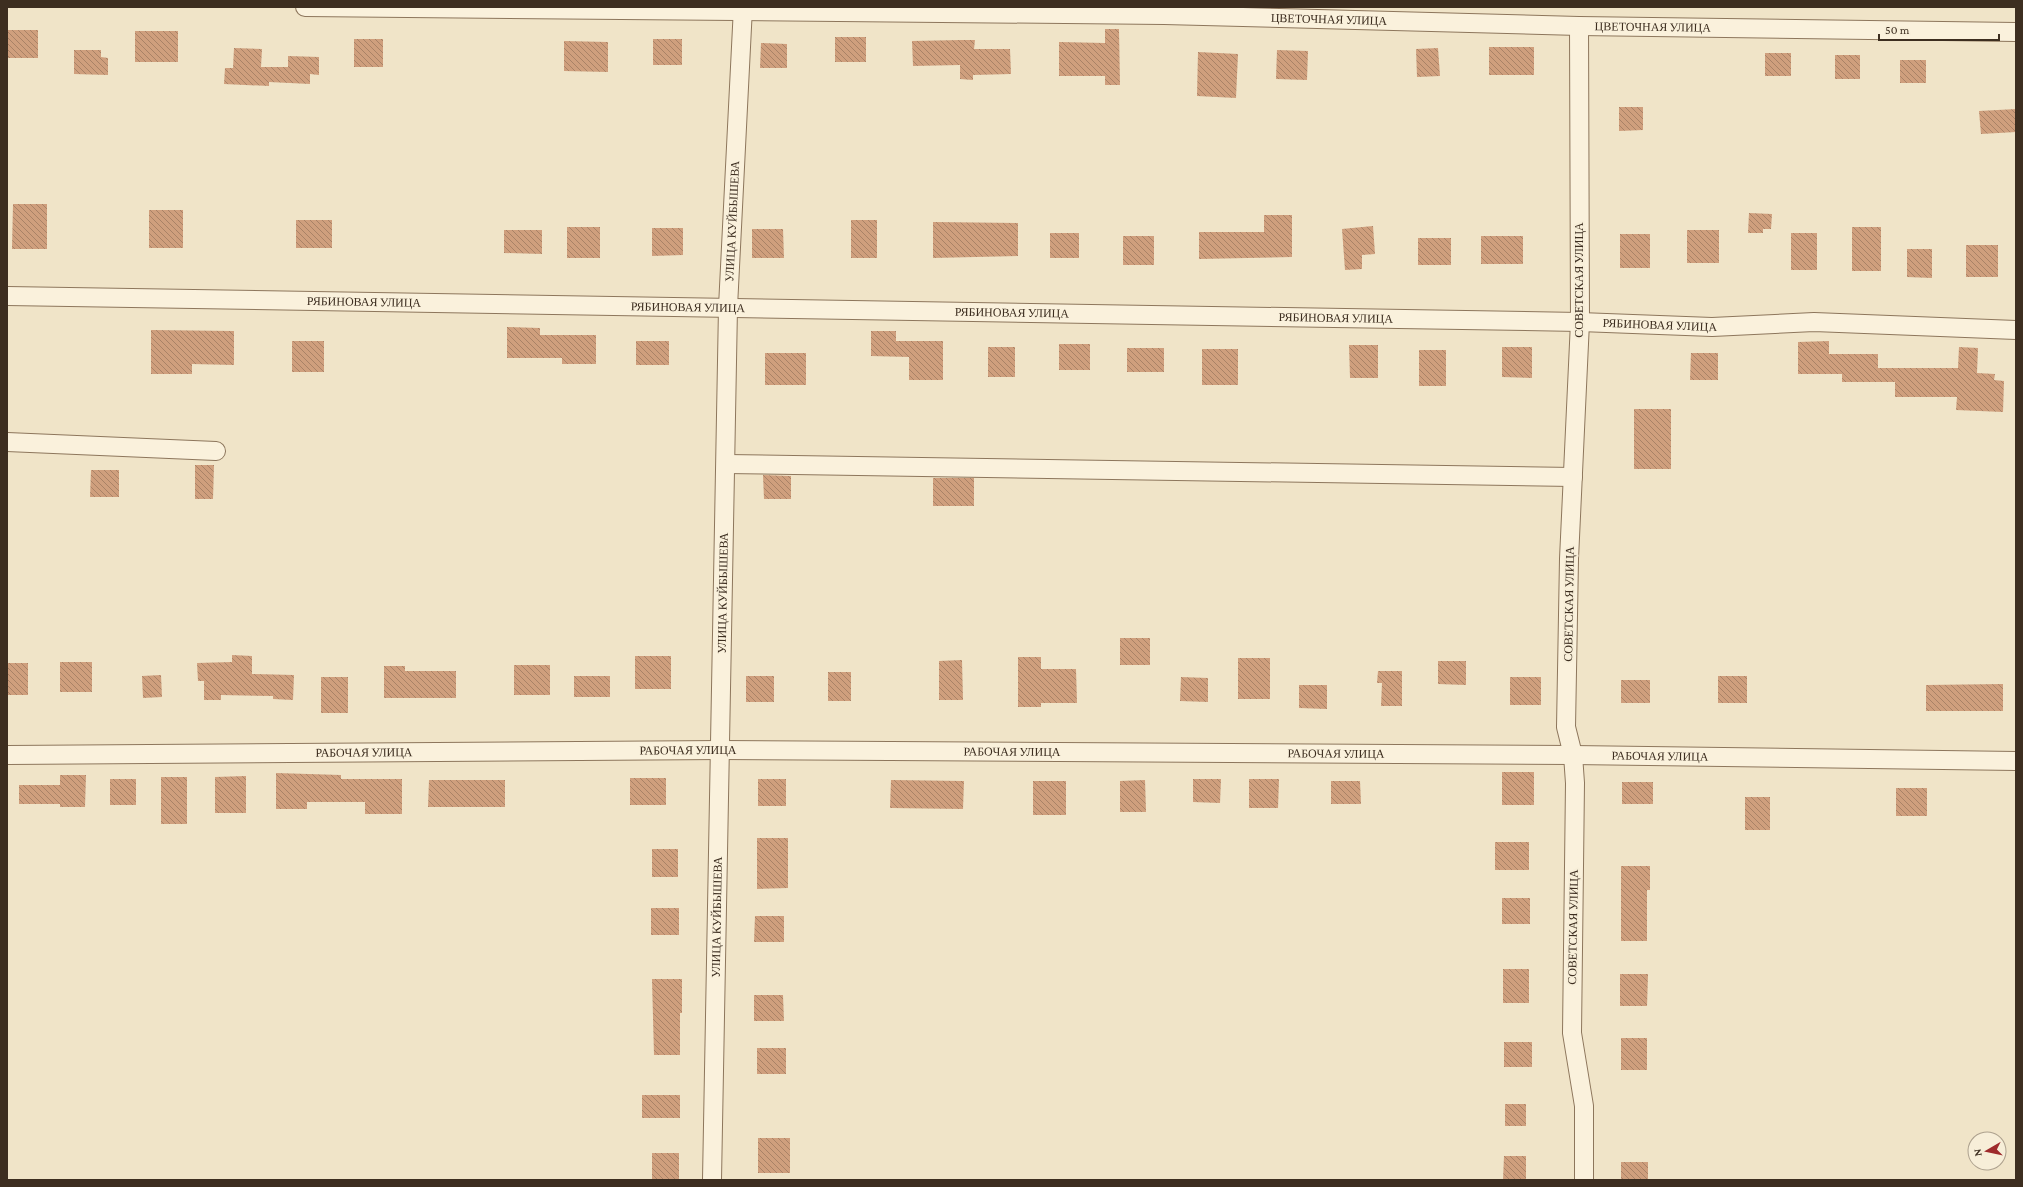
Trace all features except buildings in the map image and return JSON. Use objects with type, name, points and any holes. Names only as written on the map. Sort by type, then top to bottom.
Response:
[{"type":"street","name":"ЦВЕТОЧНАЯ УЛИЦА","points":[[305,7],[743,9],[1164,15],[1579,26],[2016,32]]},
{"type":"street","name":"УЛИЦА КУЙБЫШЕВА","points":[[712,1180],[728,307],[743,9]]},
{"type":"street","name":"СОВЕТСКАЯ УЛИЦА","points":[[1579,26],[1580,322],[1573,477],[1566,727],[1573,756],[1575,783],[1572,1032],[1584,1106],[1584,1180]]},
{"type":"street","name":"РЯБИНОВАЯ УЛИЦА","points":[[7,296],[728,307],[1580,322],[1712,326],[1814,322],[2016,330]]},
{"type":"street","points":[[7,442],[216,451]]},
{"type":"street","points":[[726,464],[1573,477]]},
{"type":"street","name":"РАБОЧАЯ УЛИЦА","points":[[7,755],[721,750],[2016,760]]}]
